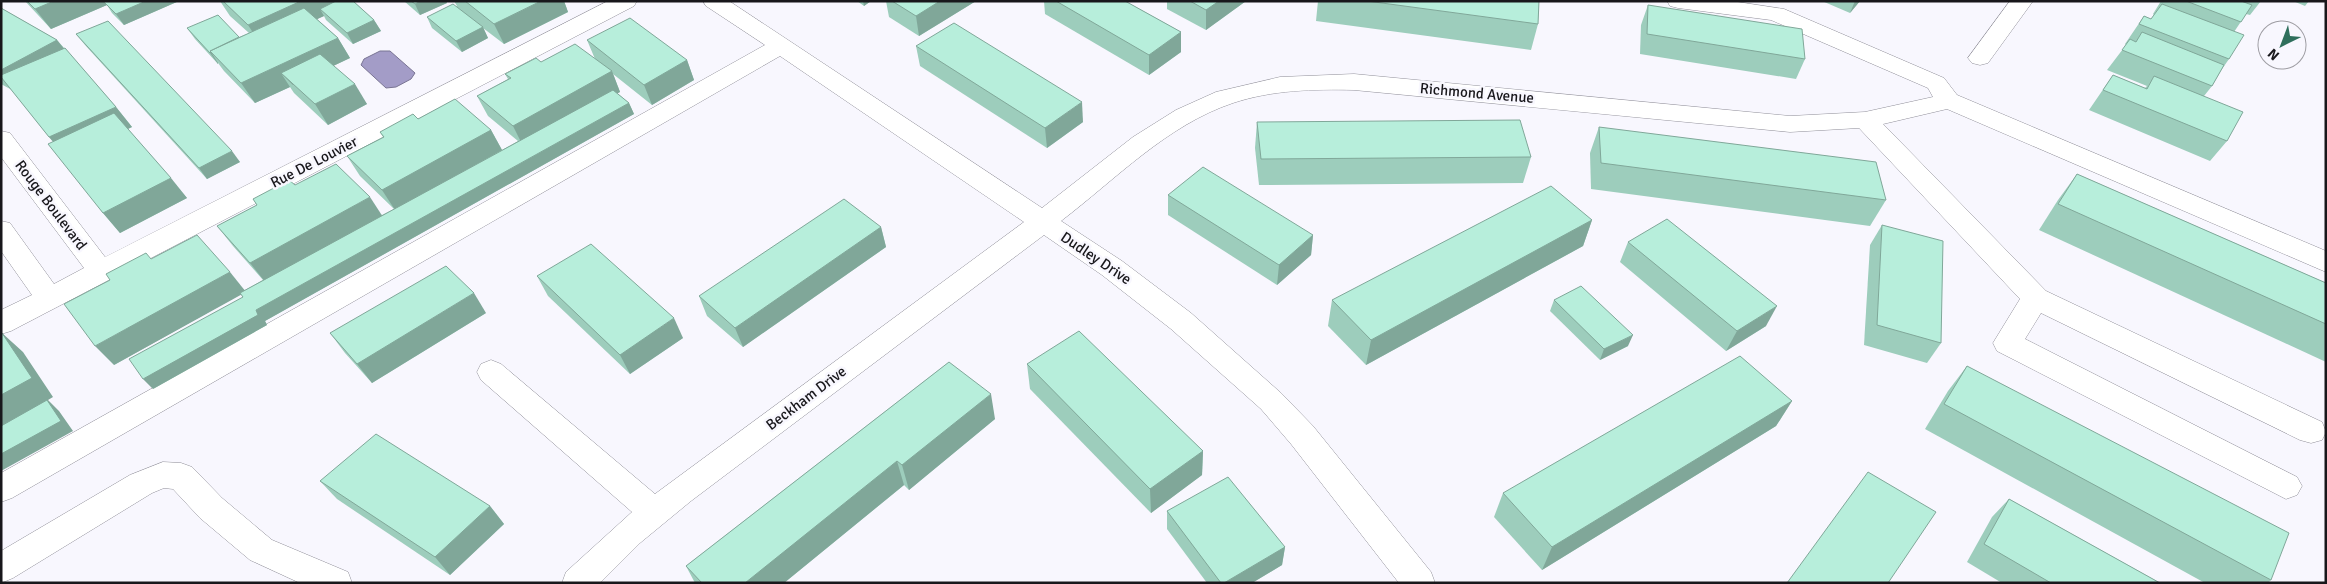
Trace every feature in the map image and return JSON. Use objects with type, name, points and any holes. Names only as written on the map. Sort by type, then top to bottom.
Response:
[{"type":"street","name":"Rue De Louvier","points":[[1,323],[626,1]]},
{"type":"street","name":"Dudley Drive","points":[[714,1],[1153,298],[1271,402],[1324,462],[1419,583]]},
{"type":"street","points":[[1678,1],[1776,14],[1936,83],[1950,101],[2326,262]]},
{"type":"street","points":[[1980,58],[2022,1]]},
{"type":"street","points":[[1,488],[781,46]]},
{"type":"street","name":"Richmond Avenue","points":[[1043,222],[1165,127],[1208,104],[1257,88],[1310,81],[1354,82],[1790,124],[1865,120],[1950,101]]},
{"type":"street","points":[[1865,120],[2036,298],[2312,431]]},
{"type":"street","name":"Rouge Boulevard","points":[[1,139],[101,271]]},
{"type":"street","name":"Beckham Drive","points":[[578,583],[602,557],[654,512],[1043,222]]},
{"type":"street","points":[[1,230],[49,298]]},
{"type":"street","points":[[2036,298],[2007,343],[2286,486]]},
{"type":"street","points":[[491,372],[654,512]]},
{"type":"street","points":[[1,568],[141,484],[163,475],[180,476],[211,508],[261,550],[336,583]]},
{"type":"shaded area","points":[[380,51],[390,51],[415,73],[411,79],[396,87],[386,88],[361,65],[364,59]]},
{"type":"building","points":[[27,1],[54,1],[35,9]]},
{"type":"building","points":[[146,1],[116,14],[104,2]]},
{"type":"building","points":[[223,1],[301,1],[248,25]]},
{"type":"building","points":[[336,1],[353,1],[374,20],[347,33],[320,9]]},
{"type":"building","points":[[465,1],[541,1],[494,24]]},
{"type":"building","points":[[892,1],[940,1],[916,16]]},
{"type":"building","points":[[1056,1],[1125,1],[1181,32],[1149,55]]},
{"type":"building","points":[[1190,1],[1219,1],[1206,10]]},
{"type":"building","points":[[1367,1],[1539,1],[1538,24]]},
{"type":"building","points":[[2186,1],[2241,1],[2252,5],[2241,22]]},
{"type":"building","points":[[453,4],[483,27],[456,41],[427,17]]},
{"type":"building","points":[[2162,4],[2244,35],[2229,59],[2139,24],[2144,16],[2151,19]]},
{"type":"building","points":[[1648,5],[1802,29],[1805,59],[1647,34]]},
{"type":"building","points":[[1,8],[57,40],[1,70]]},
{"type":"building","points":[[304,8],[338,38],[241,83],[210,51]]},
{"type":"building","points":[[218,15],[239,37],[210,51],[210,53],[187,28]]},
{"type":"building","points":[[630,18],[687,60],[644,85],[587,40]]},
{"type":"building","points":[[108,21],[232,151],[199,168],[76,34]]},
{"type":"building","points":[[954,23],[1082,102],[1045,128],[916,46]]},
{"type":"building","points":[[2142,32],[2224,65],[2212,86],[2122,50],[2130,39],[2136,42]]},
{"type":"building","points":[[575,44],[612,71],[513,126],[477,96],[511,78],[505,74],[536,58],[541,62]]},
{"type":"building","points":[[65,48],[116,107],[49,137],[1,75]]},
{"type":"building","points":[[320,54],[355,84],[315,104],[281,73]]},
{"type":"building","points":[[2113,75],[2147,89],[2154,76],[2243,112],[2227,141],[2103,90]]},
{"type":"building","points":[[613,90],[629,103],[256,310],[258,315],[143,379],[129,359],[243,297],[240,293]]},
{"type":"building","points":[[455,99],[491,130],[382,190],[347,156],[384,137],[380,132],[413,114],[418,119]]},
{"type":"building","points":[[114,113],[171,178],[103,213],[48,144]]},
{"type":"building","points":[[1520,120],[1531,157],[1261,159],[1257,122]]},
{"type":"building","points":[[1599,127],[1876,162],[1886,200],[1601,163]]},
{"type":"building","points":[[336,164],[370,197],[250,263],[217,226],[257,205],[253,199],[289,180],[295,185]]},
{"type":"building","points":[[1203,167],[1313,235],[1279,265],[1168,195]]},
{"type":"building","points":[[2077,174],[2326,283],[2326,324],[2058,204]]},
{"type":"building","points":[[1551,186],[1592,220],[1371,340],[1332,300]]},
{"type":"building","points":[[844,199],[881,227],[735,328],[699,296]]},
{"type":"building","points":[[1667,219],[1777,306],[1737,331],[1628,242]]},
{"type":"building","points":[[1882,225],[1943,241],[1941,343],[1877,325]]},
{"type":"building","points":[[197,235],[230,272],[95,346],[64,304],[110,280],[106,274],[146,253],[151,259]]},
{"type":"building","points":[[591,244],[674,318],[620,355],[537,276]]},
{"type":"building","points":[[446,266],[474,293],[357,364],[330,333]]},
{"type":"building","points":[[1581,286],[1633,335],[1604,349],[1554,300]]},
{"type":"building","points":[[1079,331],[1203,451],[1150,489],[1027,364]]},
{"type":"building","points":[[1,333],[32,378],[1,395]]},
{"type":"building","points":[[1740,356],[1792,401],[1552,547],[1503,493]]},
{"type":"building","points":[[949,362],[991,394],[902,465],[897,461],[745,583],[702,583],[686,566]]},
{"type":"building","points":[[1967,366],[2289,533],[2271,580],[1944,404]]},
{"type":"building","points":[[47,400],[61,421],[1,454],[1,426]]},
{"type":"building","points":[[376,434],[490,506],[435,557],[320,481]]},
{"type":"building","points":[[1868,472],[1936,512],[1888,583],[1787,583]]},
{"type":"building","points":[[1228,477],[1285,547],[1221,583],[1167,511]]},
{"type":"building","points":[[2009,499],[2160,583],[2051,583],[1984,544]]}]
